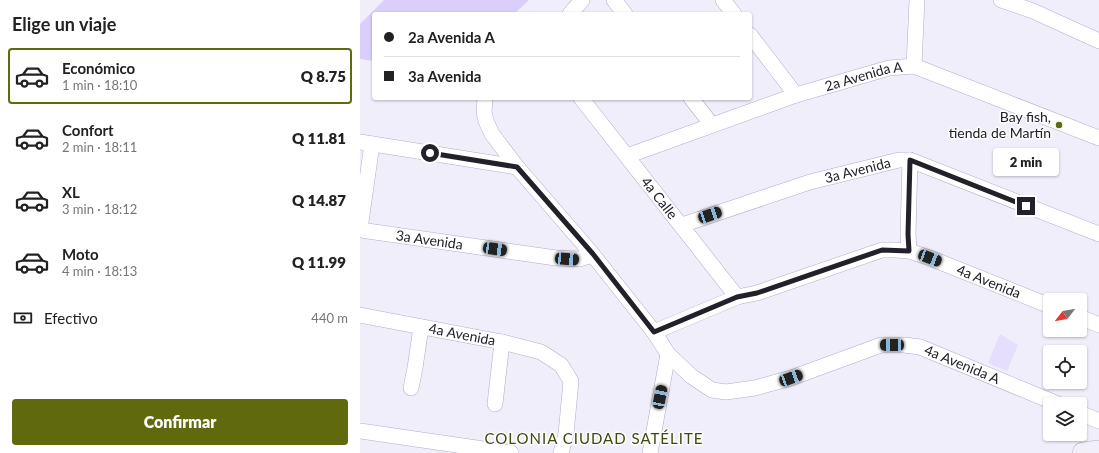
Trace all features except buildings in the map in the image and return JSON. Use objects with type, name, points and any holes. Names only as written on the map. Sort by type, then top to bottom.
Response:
[{"type":"street","points":[[572,12],[582,0]]},
{"type":"street","points":[[614,0],[623,12]]},
{"type":"street","points":[[723,0],[732,12]]},
{"type":"street","points":[[914,66],[917,0]]},
{"type":"street","points":[[1001,0],[1032,11],[1099,41]]},
{"type":"street","points":[[752,38],[796,95]]},
{"type":"street","name":"2a Avenida A","points":[[627,156],[796,95],[889,68],[914,66],[1099,138]]},
{"type":"street","name":"4a Calle","points":[[584,100],[737,297]]},
{"type":"street","points":[[693,100],[712,125]]},
{"type":"street","points":[[484,105],[486,121],[492,134],[517,167],[593,254],[654,332],[668,354],[650,453]]},
{"type":"street","points":[[360,229],[366,143],[517,167]]},
{"type":"street","name":"3a Avenida","points":[[682,225],[810,182],[899,160],[910,160],[1099,234]]},
{"type":"street","points":[[909,251],[910,160]]},
{"type":"street","name":"3a Avenida","points":[[360,229],[556,258],[579,260],[593,254]]},
{"type":"street","name":"4a Avenida","points":[[654,332],[737,297],[757,293],[882,250],[909,251],[1043,303]]},
{"type":"street","name":"4a Avenida","points":[[360,315],[502,342],[541,352],[561,365],[571,381],[566,434],[561,453]]},
{"type":"street","points":[[1087,320],[1099,325]]},
{"type":"street","points":[[411,388],[421,327]]},
{"type":"street","points":[[495,404],[502,342]]},
{"type":"street","name":"4a Avenida A","points":[[668,354],[691,376],[712,390],[726,392],[755,388],[791,378],[881,345],[904,345],[920,347],[1043,398]]},
{"type":"street","points":[[1087,416],[1099,421]]},
{"type":"street","points":[[360,431],[511,453]]},
{"type":"street","points":[[1083,453],[1099,451]]},
{"type":"shaded area","points":[[384,0],[529,0],[516,12],[372,12]]},
{"type":"shaded area","points":[[372,12],[372,61],[360,59],[360,24]]},
{"type":"shaded area","points":[[1000,334],[1018,345],[1007,371],[988,363]]},
{"type":"place","name":"Bay fish, tienda de Martín","points":[[1059,125]]},
{"type":"district","name":"COLONIA CIUDAD SATÉLITE","points":[[594,439]]},
{"type":"route","points":[[430,153],[517,167],[593,254],[654,332],[737,297],[757,293],[882,250],[909,251],[910,160],[1026,206]]}]
